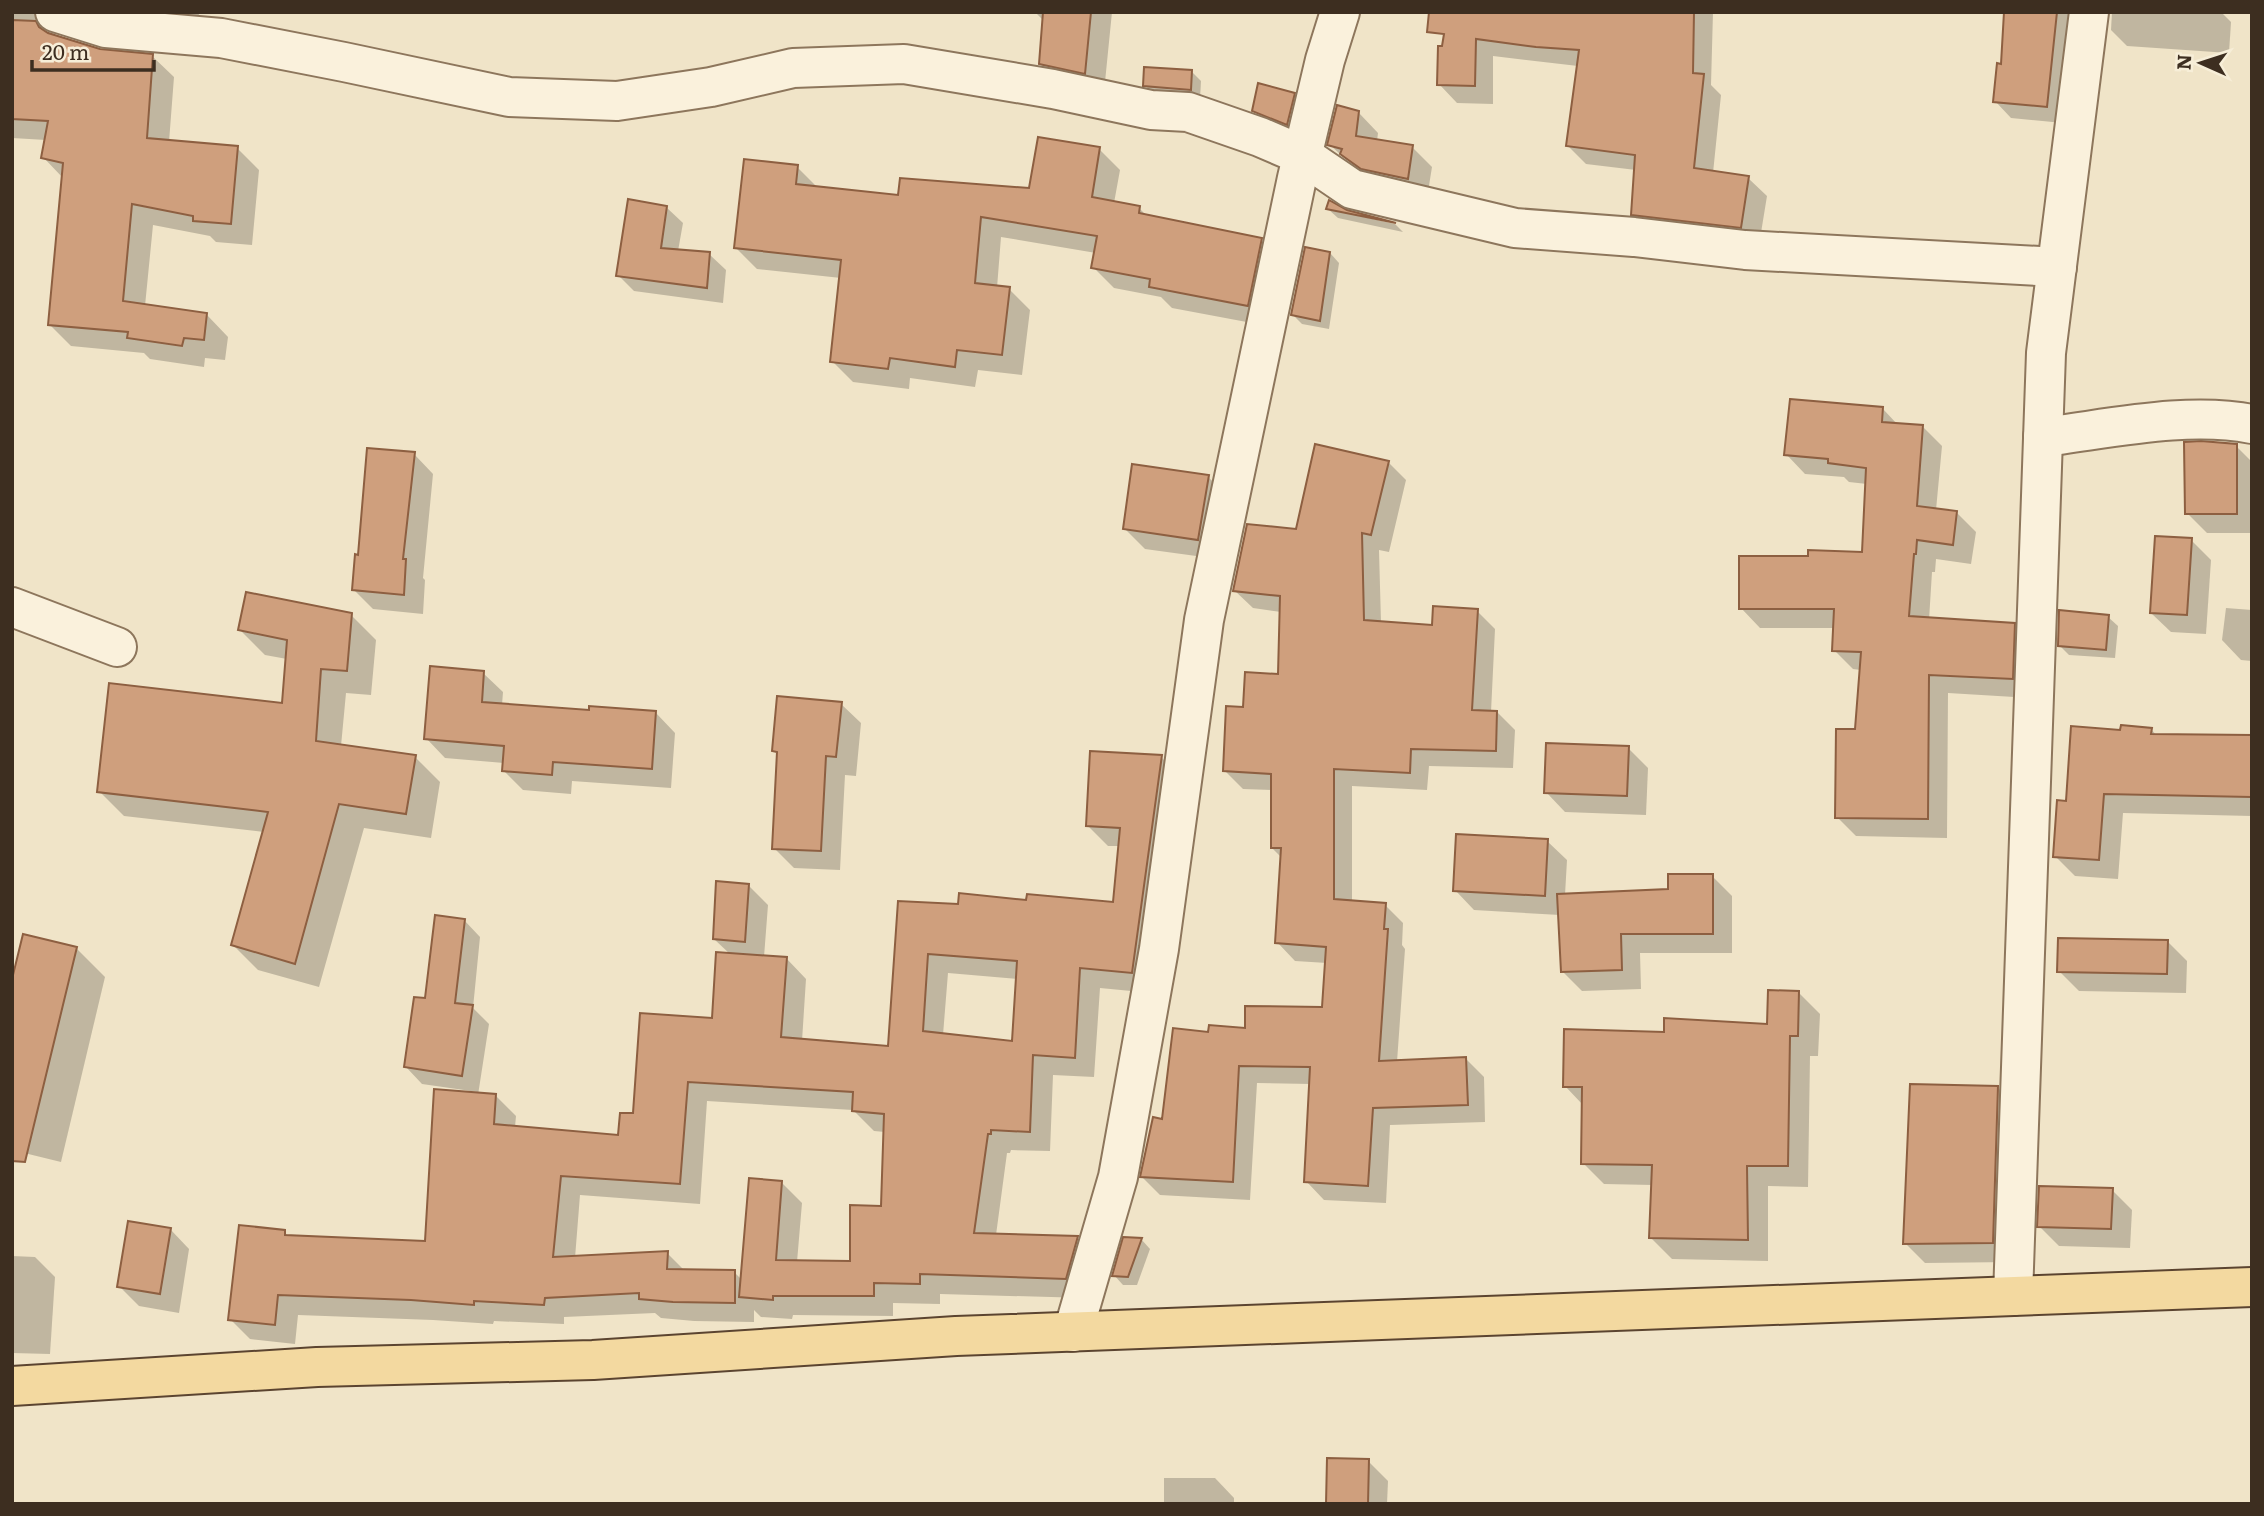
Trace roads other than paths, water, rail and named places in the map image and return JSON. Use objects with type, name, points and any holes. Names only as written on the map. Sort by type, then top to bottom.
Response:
[{"type":"main road","points":[[12,1386],[317,1367],[593,1360],[956,1336],[2252,1287]]},
{"type":"street","points":[[55,12],[106,28],[221,38],[344,61],[509,97],[617,101],[711,88],[793,68],[904,64],[1053,89],[1151,110],[1188,113],[1260,137],[1302,155],[1352,189],[1514,228],[1634,237],[1745,250],[2057,267]]},
{"type":"street","points":[[1073,1332],[1118,1177],[1159,949],[1203,620],[1302,155],[1325,60],[1340,12]]},
{"type":"street","points":[[2013,1296],[2046,353],[2089,12]]},
{"type":"street","points":[[2043,437],[2174,421],[2235,421],[2252,424]]},
{"type":"street","points":[[12,607],[117,647]]}]
